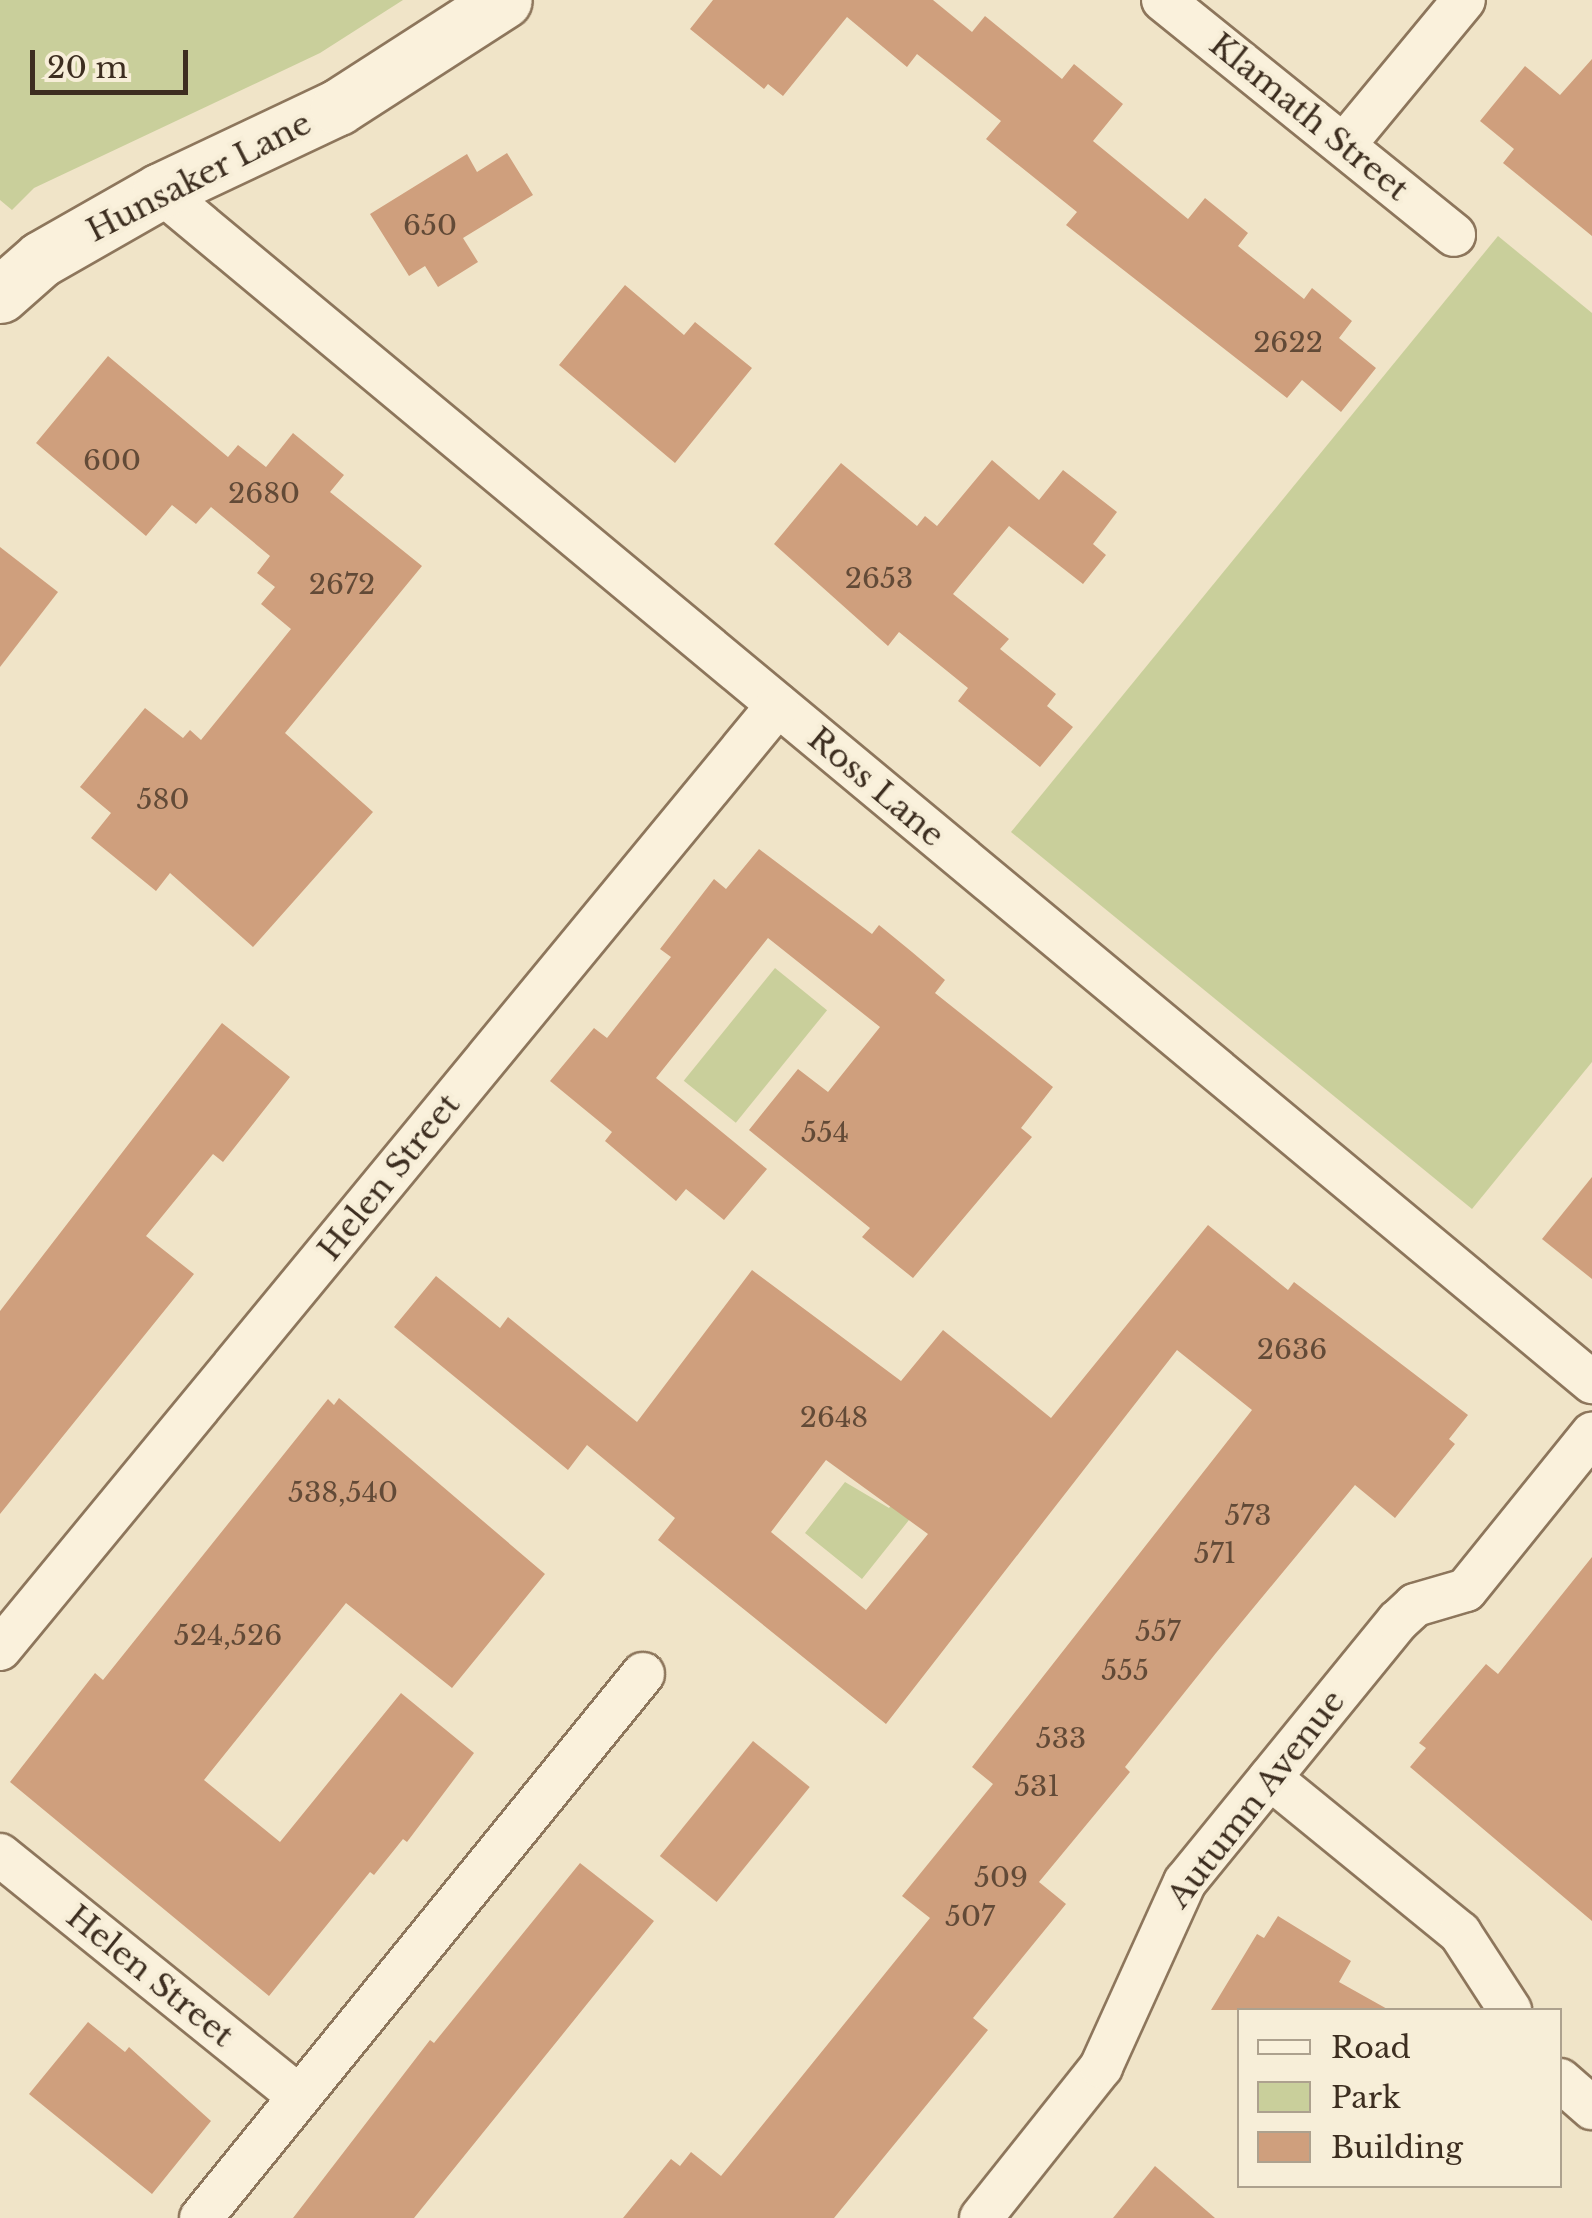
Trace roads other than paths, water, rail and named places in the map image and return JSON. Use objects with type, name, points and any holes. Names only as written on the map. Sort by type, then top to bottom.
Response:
[{"type":"street","name":"Hunsaker Lane","points":[[0,296],[41,259],[160,191],[338,108],[504,0]]},
{"type":"street","name":"Klamath Street","points":[[1163,0],[1454,235]]},
{"type":"street","points":[[1344,146],[1464,0]]},
{"type":"street","name":"Ross Lane","points":[[160,191],[1592,1382]]},
{"type":"street","name":"Helen Street","points":[[0,1649],[778,705]]},
{"type":"street","name":"Autumn Avenue","points":[[981,2218],[1101,2067],[1169,1907],[1407,1611],[1466,1590],[1592,1434]]},
{"type":"street","points":[[202,2218],[643,1674]]},
{"type":"street","points":[[1270,1778],[1460,1933],[1509,2008]]},
{"type":"street","name":"Helen Street","points":[[0,1856],[299,2096]]},
{"type":"street","points":[[1562,2082],[1592,2108]]}]
